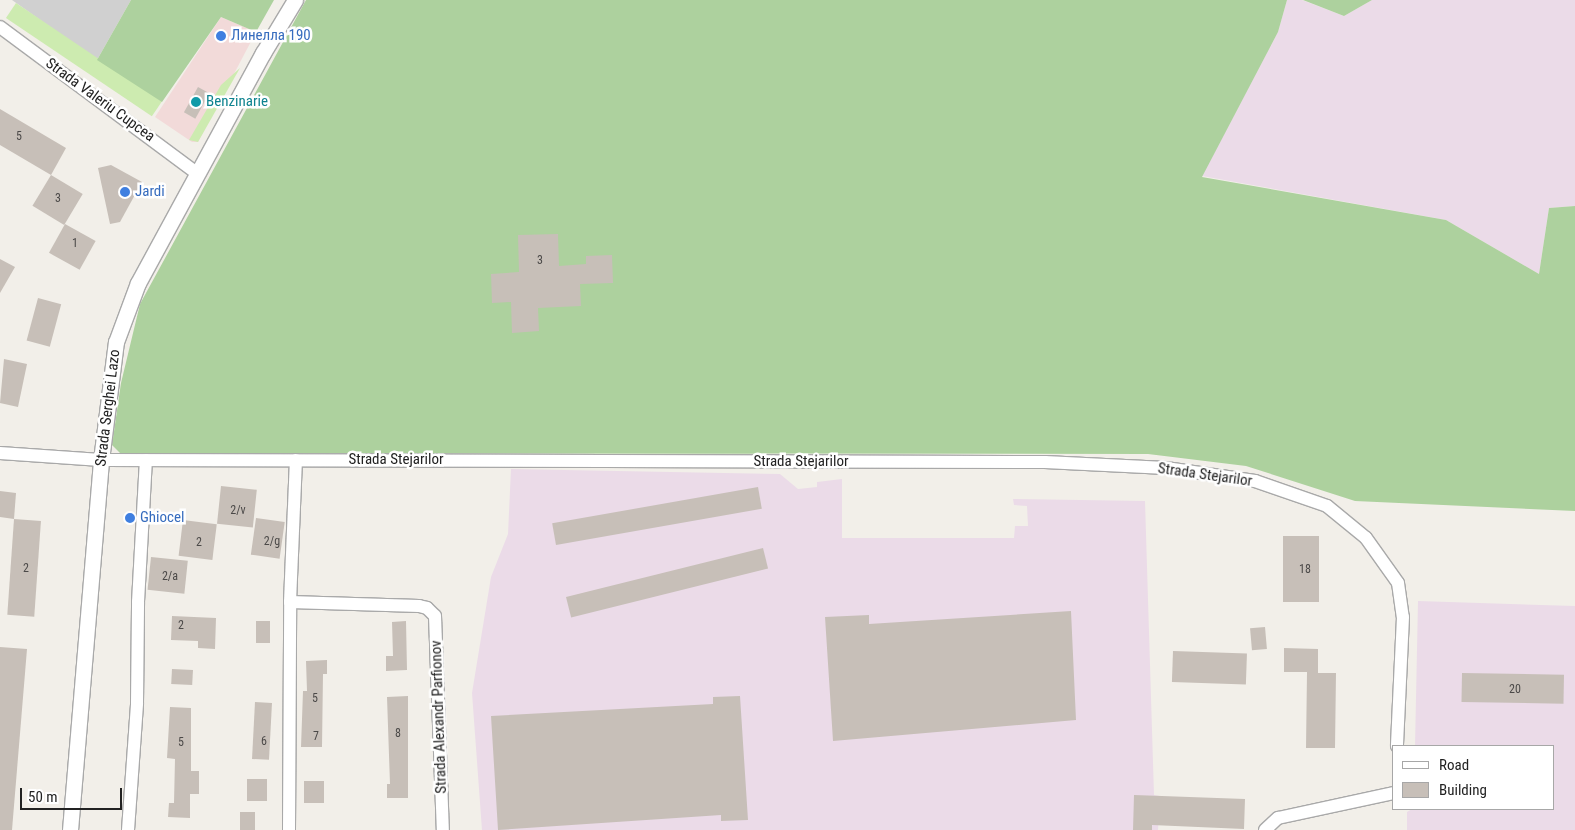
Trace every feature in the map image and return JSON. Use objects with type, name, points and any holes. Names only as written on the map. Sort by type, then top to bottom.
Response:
[{"type":"street","name":"Strada Serghei Lazo","points":[[70,830],[101,460],[116,342],[138,283],[295,0]]},
{"type":"street","name":"Strada Valeriu Cupcea","points":[[0,28],[198,174]]},
{"type":"street","name":"Strada Stejarilor","points":[[0,454],[101,460],[1044,462],[1166,468],[1256,481],[1327,506],[1366,538],[1398,583],[1403,617],[1397,745]]},
{"type":"street","points":[[128,830],[137,703],[138,602],[146,460]]},
{"type":"street","points":[[289,830],[290,602],[296,460]]},
{"type":"street","name":"Strada Alexandr Parfionov","points":[[290,602],[427,608],[435,616],[443,830]]},
{"type":"street","points":[[1265,830],[1278,818],[1392,793]]},
{"type":"shaded area","points":[[12,0],[131,0],[97,60]]},
{"type":"shaded area","points":[[1287,0],[1302,0],[1344,16],[1372,0],[1575,0],[1575,206],[1549,208],[1539,274],[1446,220],[1202,176],[1278,32]]},
{"type":"shaded area","points":[[221,17],[256,32],[198,142],[192,142],[155,117]]},
{"type":"shaded area","points":[[511,469],[780,474],[798,489],[817,487],[817,482],[842,479],[842,538],[1014,538],[1015,526],[1028,526],[1027,506],[1014,505],[1013,499],[1145,501],[1154,795],[1160,796],[1158,830],[482,830],[472,693],[491,577],[508,534]]},
{"type":"shaded area","points":[[1418,601],[1575,606],[1575,830],[1407,830],[1407,812],[1410,810],[1555,810],[1555,745],[1415,745]]},
{"type":"green space","points":[[131,0],[274,0],[256,32],[221,17],[162,102],[97,60]]},
{"type":"green space","points":[[306,0],[1287,0],[1278,32],[1202,177],[1446,220],[1539,274],[1549,208],[1575,206],[1575,511],[1355,501],[1246,466],[1148,454],[120,453],[112,445],[121,383],[140,304]]},
{"type":"green space","points":[[1303,0],[1372,0],[1344,16]]},
{"type":"green space","points":[[16,3],[162,101],[152,116],[6,18]]},
{"type":"green space","points":[[240,68],[198,142],[189,140],[221,85]]},
{"type":"building","name":"Benzinarie","points":[[198,87],[209,93],[195,119],[184,112]]},
{"type":"building","points":[[0,109],[66,148],[51,175],[0,145]]},
{"type":"building","points":[[111,165],[142,182],[120,222],[110,224],[98,168]]},
{"type":"building","points":[[51,175],[83,194],[64,225],[32,206]]},
{"type":"building","points":[[65,224],[96,241],[80,270],[49,253]]},
{"type":"building","points":[[558,234],[559,266],[586,264],[586,256],[612,255],[613,283],[580,284],[581,306],[538,308],[539,331],[512,333],[511,302],[492,303],[491,274],[519,272],[518,235]]},
{"type":"building","points":[[0,259],[15,267],[0,293]]},
{"type":"building","points":[[38,298],[61,304],[50,347],[27,341]]},
{"type":"building","points":[[4,359],[27,364],[18,407],[0,403]]},
{"type":"building","points":[[221,486],[257,490],[253,528],[217,524]]},
{"type":"building","points":[[758,487],[762,509],[556,545],[552,523]]},
{"type":"building","points":[[0,491],[16,493],[14,519],[0,517]]},
{"type":"building","points":[[256,518],[285,522],[280,559],[251,555]]},
{"type":"building","points":[[14,519],[41,521],[34,617],[7,615]]},
{"type":"building","points":[[183,520],[217,524],[212,560],[179,556]]},
{"type":"building","points":[[1283,536],[1319,536],[1319,602],[1283,602]]},
{"type":"building","points":[[763,548],[768,568],[571,617],[566,597]]},
{"type":"building","points":[[151,557],[188,561],[184,594],[148,590]]},
{"type":"building","points":[[1071,611],[1076,720],[833,741],[825,617],[869,615],[869,624]]},
{"type":"building","points":[[172,616],[216,618],[215,649],[198,648],[198,641],[171,640]]},
{"type":"building","points":[[256,621],[270,621],[270,643],[256,643]]},
{"type":"building","points":[[406,621],[407,670],[386,671],[386,656],[393,656],[392,622]]},
{"type":"building","points":[[1265,627],[1267,649],[1252,650],[1250,628]]},
{"type":"building","points":[[0,647],[27,649],[12,830],[0,830]]},
{"type":"building","points":[[1284,648],[1318,649],[1318,673],[1336,673],[1335,748],[1306,748],[1307,672],[1284,672]]},
{"type":"building","points":[[1173,651],[1247,654],[1246,685],[1172,682]]},
{"type":"building","points":[[327,660],[327,674],[323,674],[322,747],[301,747],[303,691],[307,691],[306,661]]},
{"type":"building","points":[[172,669],[193,670],[192,685],[171,684]]},
{"type":"building","points":[[1462,673],[1564,675],[1563,704],[1461,702]]},
{"type":"building","points":[[408,696],[408,798],[387,798],[387,784],[390,784],[387,697]]},
{"type":"building","points":[[740,696],[748,820],[721,821],[721,815],[498,830],[491,716],[713,704],[713,697]]},
{"type":"building","points":[[255,702],[272,703],[269,760],[252,759]]},
{"type":"building","points":[[170,707],[191,708],[191,771],[199,771],[199,794],[190,794],[190,818],[168,817],[169,803],[174,803],[175,759],[167,758]]},
{"type":"building","points":[[247,779],[267,779],[267,801],[247,801]]},
{"type":"building","points":[[304,781],[324,781],[324,803],[304,803]]},
{"type":"building","points":[[1134,795],[1245,799],[1244,829],[1152,825],[1152,830],[1133,830]]},
{"type":"building","points":[[240,812],[255,812],[255,830],[240,830]]},
{"type":"place","name":"Линелла 190","points":[[221,36]]},
{"type":"place","name":"Benzinarie","points":[[196,102]]},
{"type":"place","name":"Jardi","points":[[125,192]]},
{"type":"place","name":"Ghiocel","points":[[130,518]]}]
